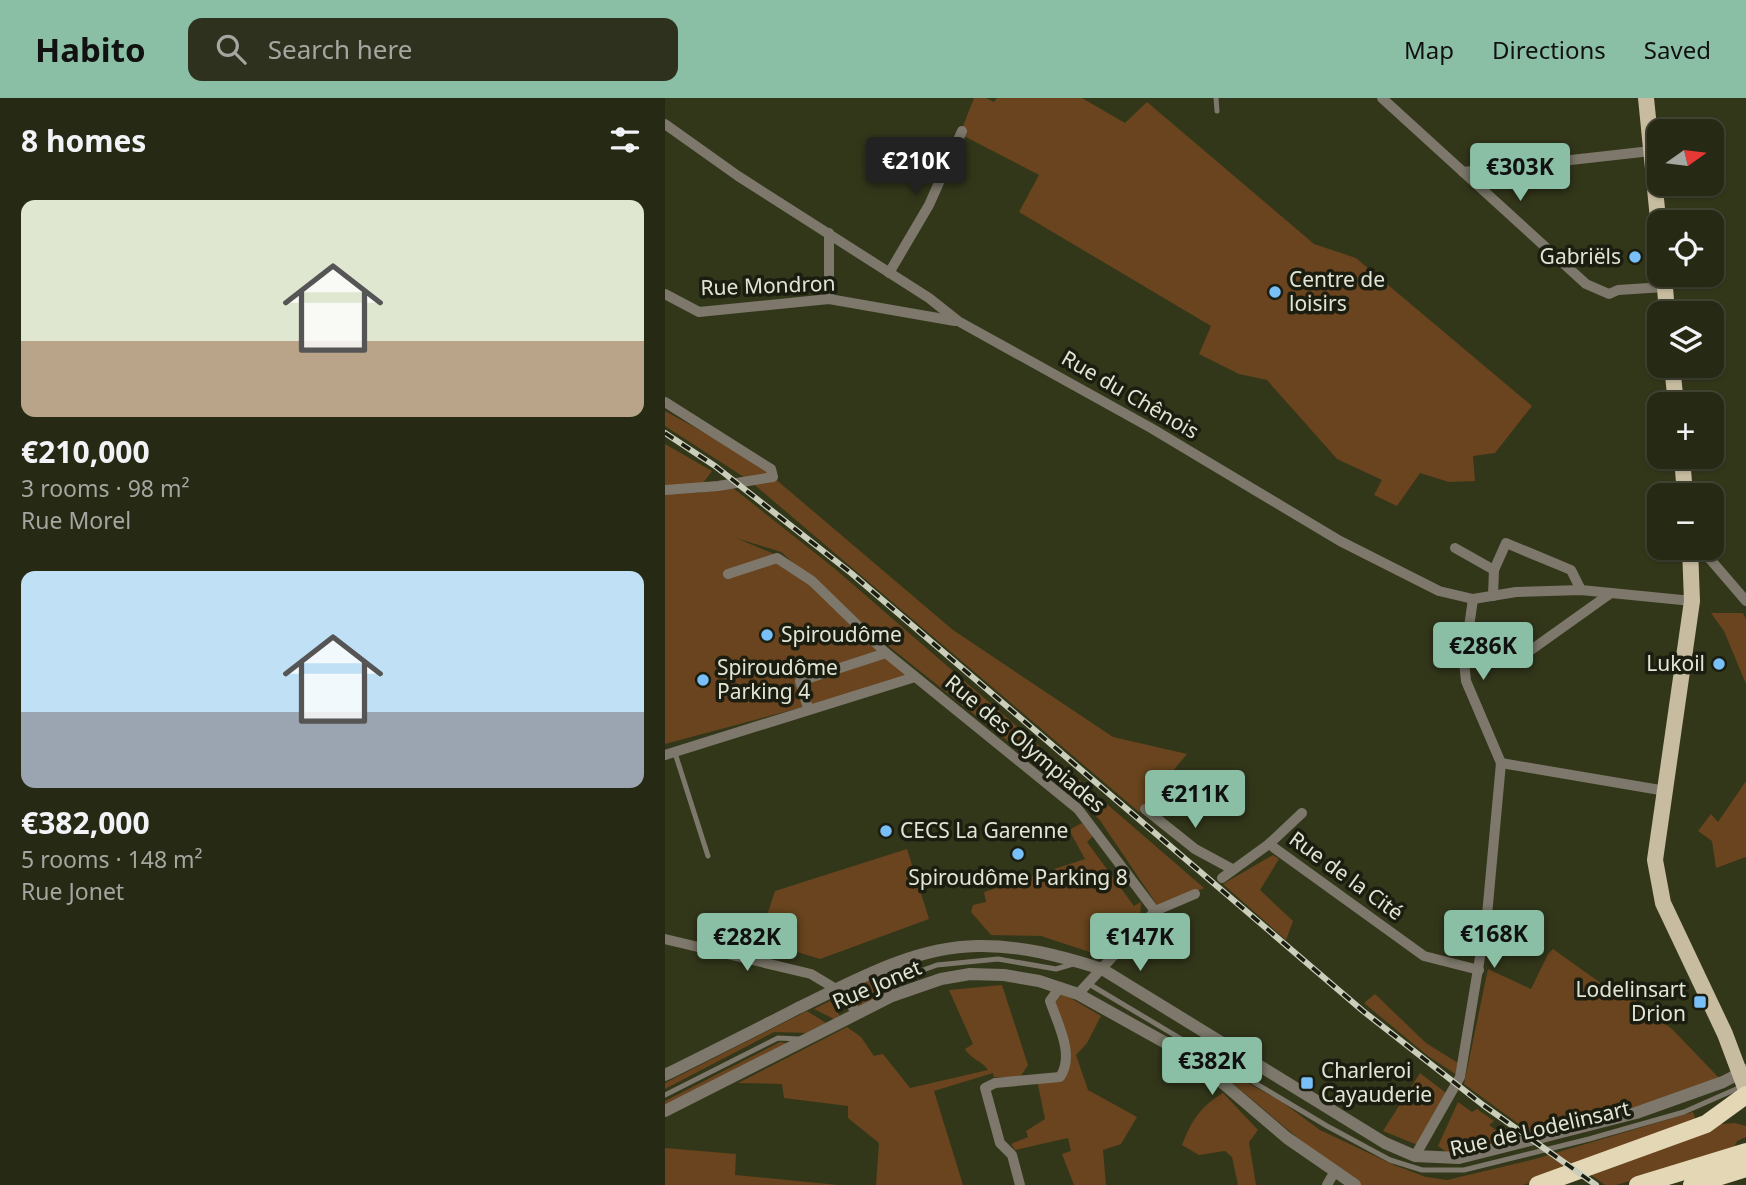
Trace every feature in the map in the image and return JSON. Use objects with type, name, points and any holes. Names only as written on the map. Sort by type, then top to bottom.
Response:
[{"type":"highway","points":[[1538,1185],[1706,1124],[1744,1083]]},
{"type":"highway","points":[[1638,1185],[1746,1152]]},
{"type":"highway","points":[[1692,1185],[1746,1168]]},
{"type":"main road","points":[[1646,98],[1648,119]]},
{"type":"main road","points":[[1690,560],[1692,601],[1655,860],[1658,883],[1678,937],[1725,1034],[1744,1083]]},
{"type":"main road","points":[[1725,1034],[1746,1058]]},
{"type":"street","points":[[1382,98],[1587,284],[1609,294],[1647,284]]},
{"type":"street","name":"Rue du Chênois","points":[[665,124],[738,176],[829,233],[958,321],[1151,428],[1340,541],[1439,591],[1473,599],[1581,590],[1692,601]]},
{"type":"street","points":[[889,273],[929,205],[962,131]]},
{"type":"street","points":[[1463,172],[1647,151]]},
{"type":"street","points":[[829,233],[829,299]]},
{"type":"street","name":"Rue Mondron","points":[[665,294],[699,312],[829,299],[958,321]]},
{"type":"street","points":[[665,402],[771,469],[773,477],[718,486],[665,490]]},
{"type":"street","points":[[1493,596],[1494,570],[1506,543],[1571,570],[1581,590]]},
{"type":"street","points":[[1455,548],[1494,570]]},
{"type":"street","name":"Rue des Olympiades","points":[[727,574],[777,558],[812,582],[886,653],[1084,815],[1155,911]]},
{"type":"street","points":[[1711,560],[1746,601]]},
{"type":"street","points":[[1531,650],[1611,593]]},
{"type":"street","points":[[1415,1156],[1460,1077],[1479,970],[1501,763],[1467,681],[1464,662],[1473,599]]},
{"type":"street","points":[[808,708],[800,681],[886,653]]},
{"type":"street","name":"Rue des Olympiades","points":[[670,754],[808,708],[915,677]]},
{"type":"street","points":[[1501,763],[1666,791]]},
{"type":"street","points":[[1145,809],[1195,849],[1231,869]]},
{"type":"street","points":[[1222,878],[1269,844],[1302,813]]},
{"type":"street","name":"Rue de la Cité","points":[[1269,844],[1424,956],[1479,970]]},
{"type":"street","points":[[1079,994],[1155,911],[1195,894]]},
{"type":"street","points":[[665,939],[811,974],[836,989],[857,1014]]},
{"type":"street","points":[[665,1075],[876,971],[945,949],[976,946],[1012,947],[1102,969],[1385,1143],[1415,1156],[1459,1158],[1545,1138],[1744,1083]]},
{"type":"street","name":"Rue Jonet","points":[[665,1111],[857,1014],[923,984],[970,974],[1004,975],[1060,987],[1079,994],[1204,1067],[1287,1138],[1355,1185]]},
{"type":"street","points":[[1020,1185],[1012,1155],[1000,1143],[985,1088],[995,1083],[1060,1077],[1066,1068],[1067,1055],[1050,1001],[1060,987]]},
{"type":"street","points":[[1327,1185],[1335,1171]]},
{"type":"lane","points":[[1216,98],[1217,111]]},
{"type":"lane","points":[[670,754],[708,856]]},
{"type":"lane","name":"Rue de Lodelinsart","points":[[1089,984],[1327,1126],[1390,1160],[1422,1170],[1464,1170],[1589,1139],[1684,1112],[1744,1083]]},
{"type":"lane","points":[[665,1094],[778,1038],[806,1040]]},
{"type":"shaded area","name":"Centre de loisirs","points":[[974,98],[986,98],[994,102],[997,98],[1082,98],[1125,123],[1147,102],[1314,244],[1356,258],[1532,406],[1495,453],[1473,456],[1475,481],[1449,482],[1420,473],[1397,506],[1374,495],[1382,480],[1337,459],[1267,380],[1239,374],[1199,354],[1211,326],[1019,212],[1039,175],[960,134]]},
{"type":"shaded area","points":[[665,411],[771,469],[773,477],[953,630],[1113,737],[1187,754],[1139,812],[750,481],[665,426]]},
{"type":"shaded area","name":"Spiroudôme","points":[[665,444],[712,471],[703,483],[669,489],[699,493],[723,480],[834,568],[1204,888],[1160,909],[1099,819],[1049,774],[891,648],[781,552],[736,538],[779,556],[915,677],[665,744]]},
{"type":"shaded area","points":[[1711,613],[1743,613],[1746,619],[1746,684],[1724,631]]},
{"type":"shaded area","points":[[1746,781],[1746,857],[1716,868],[1712,841],[1698,831],[1711,814],[1718,822]]},
{"type":"shaded area","points":[[1082,823],[1093,836],[1087,842],[1134,906],[1141,902],[1140,921],[1102,956],[1041,936],[991,935],[971,912],[973,905],[986,902],[984,892],[1085,859],[1069,830]]},
{"type":"shaded area","points":[[907,849],[929,919],[820,959],[759,940],[775,891]]},
{"type":"shaded area","points":[[1273,855],[1279,859],[1260,890],[1293,921],[1286,940],[1223,884]]},
{"type":"shaded area","points":[[1553,949],[1623,999],[1629,995],[1672,1029],[1719,1078],[1587,1126],[1534,1135],[1464,1084],[1488,969],[1531,989]]},
{"type":"shaded area","points":[[871,978],[905,984],[859,1007],[846,989]]},
{"type":"shaded area","points":[[1002,985],[1028,1065],[1020,1077],[994,1077],[993,1073],[934,1091],[963,1185],[876,1185],[879,1143],[848,1118],[848,1106],[784,1098],[782,1084],[738,1083],[847,1027],[861,1037],[874,1056],[883,1054],[910,1088],[988,1070],[965,1049],[973,1044],[949,990]]},
{"type":"shaded area","points":[[1062,993],[1101,1016],[1087,1043],[1076,1055],[1088,1090],[1137,1117],[1121,1144],[1103,1150],[1106,1185],[1074,1185],[1062,1154],[1071,1151],[1068,1138],[1015,1150],[1011,1144],[1028,1137],[1026,1131],[1045,1119],[1037,1080],[1060,1077],[1067,1060],[1052,1008]]},
{"type":"shaded area","points":[[1375,994],[1426,1043],[1458,1063],[1460,1077],[1428,1056],[1364,1003]]},
{"type":"shaded area","points":[[830,1001],[840,1016],[834,1019],[814,1009]]},
{"type":"shaded area","points":[[807,1011],[826,1023],[806,1033],[774,1032],[665,1089],[665,1083]]},
{"type":"shaded area","points":[[780,1042],[787,1043],[665,1106],[665,1101]]},
{"type":"shaded area","points":[[1200,1056],[1282,1102],[1320,1130],[1394,1165],[1426,1177],[1447,1180],[1535,1159],[1693,1112],[1696,1121],[1523,1185],[1354,1185]]},
{"type":"shaded area","points":[[1420,1073],[1446,1093],[1420,1146],[1383,1131]]},
{"type":"shaded area","points":[[1223,1093],[1258,1130],[1249,1142],[1256,1185],[1238,1185],[1232,1157],[1225,1151],[1199,1155],[1182,1145],[1198,1115]]},
{"type":"shaded area","points":[[1458,1102],[1472,1112],[1477,1109],[1494,1121],[1489,1125],[1506,1137],[1490,1150],[1448,1153],[1438,1146]]},
{"type":"shaded area","points":[[1735,1123],[1746,1126],[1746,1137],[1737,1141],[1733,1151],[1616,1185],[1605,1185],[1587,1172],[1720,1124]]},
{"type":"shaded area","points":[[665,1148],[736,1154],[735,1175],[838,1185],[665,1185]]},
{"type":"railway","points":[[665,433],[715,466],[851,573],[1363,1011],[1483,1105],[1596,1185]]},
{"type":"place","name":"Gabriëls","points":[[1635,257]]},
{"type":"place","name":"Centre de loisirs","points":[[1275,292]]},
{"type":"place","name":"Spiroudôme","points":[[767,635]]},
{"type":"place","name":"Lukoil","points":[[1719,664]]},
{"type":"place","name":"Spiroudôme Parking 4","points":[[703,680]]},
{"type":"place","name":"CECS La Garenne","points":[[886,831]]},
{"type":"place","name":"Spiroudôme Parking 8","points":[[1018,854]]},
{"type":"place","name":"Lodelinsart Drion","points":[[1700,1002]]},
{"type":"place","name":"Charleroi Cayauderie","points":[[1307,1083]]}]
